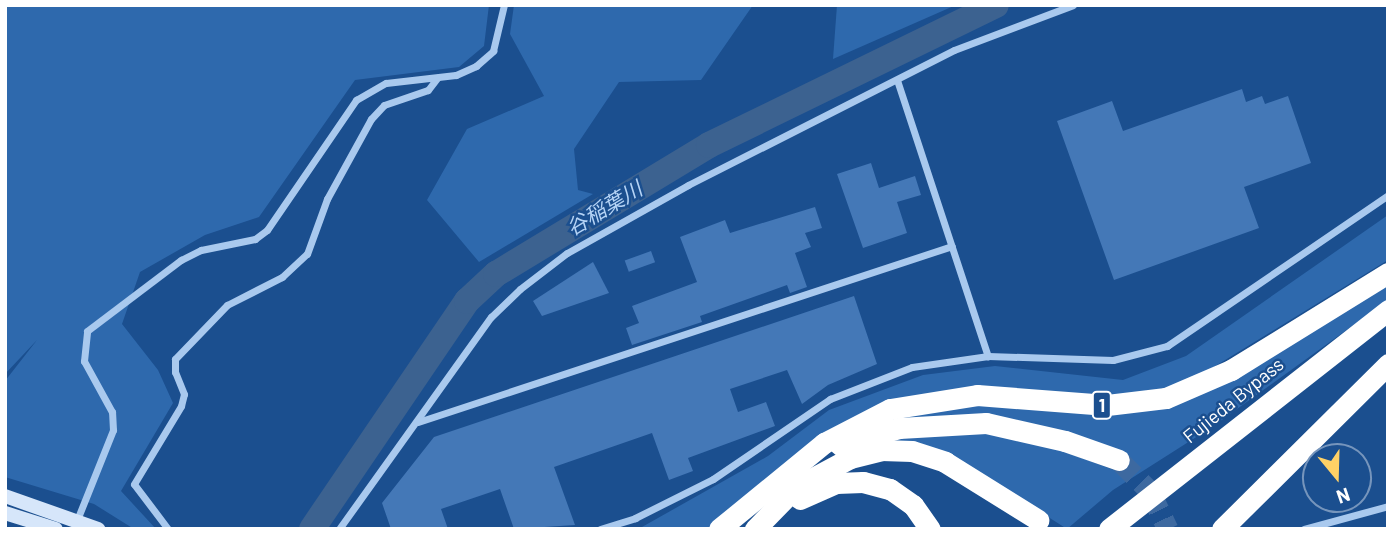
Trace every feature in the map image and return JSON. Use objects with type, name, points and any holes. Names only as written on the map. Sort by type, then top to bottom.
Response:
[{"type":"highway","name":"1","points":[[719,529],[799,462],[854,426],[890,410],[928,400],[976,395],[1107,405],[1166,398],[1231,370],[1388,273]]},
{"type":"highway","name":"Fujieda Bypass","points":[[1109,529],[1388,310]]},
{"type":"highway","points":[[1222,529],[1388,363]]},
{"type":"highway","name":"1","points":[[799,462],[849,441],[940,423],[1019,429],[1119,460]]},
{"type":"highway","points":[[762,522],[796,487],[828,468],[881,450],[912,451],[945,462],[1038,520]]},
{"type":"highway","points":[[762,522],[836,483],[863,482],[890,489],[913,505],[930,529]]},
{"type":"highway","points":[[729,529],[754,499]]},
{"type":"main road","points":[[5,496],[97,529]]},
{"type":"main road","points":[[5,513],[56,529]]},
{"type":"street","points":[[77,520],[113,430],[112,412],[84,361],[87,331],[181,260],[201,250],[256,239],[267,230],[356,100],[369,89],[437,78],[476,66],[493,51],[503,23],[504,5]]},
{"type":"street","points":[[339,529],[491,317],[520,289],[567,253],[688,185],[954,50],[1073,5]]},
{"type":"street","points":[[168,529],[134,484],[181,405],[184,394],[175,372],[175,359],[227,305],[282,277],[307,254],[327,198],[370,119],[384,105],[428,90],[437,78]]},
{"type":"street","points":[[897,80],[988,356]]},
{"type":"street","points":[[600,529],[678,499],[751,456],[830,399],[871,380],[912,367],[988,356],[1113,360],[1167,346],[1388,195]]},
{"type":"street","points":[[418,422],[952,246]]},
{"type":"street","points":[[1304,529],[1388,506]]},
{"type":"shaded area","points":[[5,5],[489,5],[484,46],[459,67],[355,80],[259,217],[205,235],[140,272],[122,324],[158,370],[173,403],[121,491],[156,529],[134,529],[94,504],[5,477],[5,381],[37,340],[5,374]]},
{"type":"shaded area","points":[[514,5],[753,5],[701,80],[619,82],[574,149],[578,190],[593,194],[479,262],[427,200],[467,129],[544,96],[510,34]]},
{"type":"shaded area","points":[[837,5],[956,5],[833,59]]},
{"type":"shaded area","points":[[1388,215],[1388,260],[1186,384],[1121,398],[916,395],[796,456],[707,529],[642,527],[768,456],[829,410],[923,375],[995,366],[1123,380],[1186,356]]},
{"type":"shaded area","points":[[1388,280],[1388,300],[1212,427],[1113,490],[1067,529],[981,474],[887,444],[927,429],[1009,431],[1114,470],[1123,456],[1047,429],[876,420],[947,402],[1127,412],[1201,395]]},
{"type":"building","points":[[1242,89],[1246,102],[1262,96],[1265,104],[1288,96],[1311,163],[1244,187],[1259,228],[1114,280],[1057,121],[1112,101],[1123,131]]},
{"type":"building","points":[[871,163],[879,188],[915,176],[921,195],[897,202],[907,233],[863,248],[837,174]]},
{"type":"building","points":[[815,207],[822,228],[805,233],[811,247],[795,253],[807,287],[790,293],[787,285],[700,316],[702,322],[632,345],[626,328],[639,323],[632,306],[697,282],[680,237],[725,220],[730,233]]},
{"type":"building","points":[[651,251],[655,262],[629,272],[625,261]]},
{"type":"building","points":[[593,262],[609,293],[542,316],[533,301]]},
{"type":"building","points":[[854,296],[877,364],[828,385],[802,404],[787,370],[730,389],[738,412],[766,402],[775,426],[688,458],[693,471],[669,480],[652,433],[554,467],[575,525],[514,529],[500,489],[441,509],[448,529],[391,529],[382,503],[434,437]]},
{"type":"waterway","name":"谷稲葉川","points":[[312,529],[467,301],[496,274],[709,145],[996,5]]},
{"type":"tunnel","points":[[1119,460],[1150,491],[1168,529]]}]
